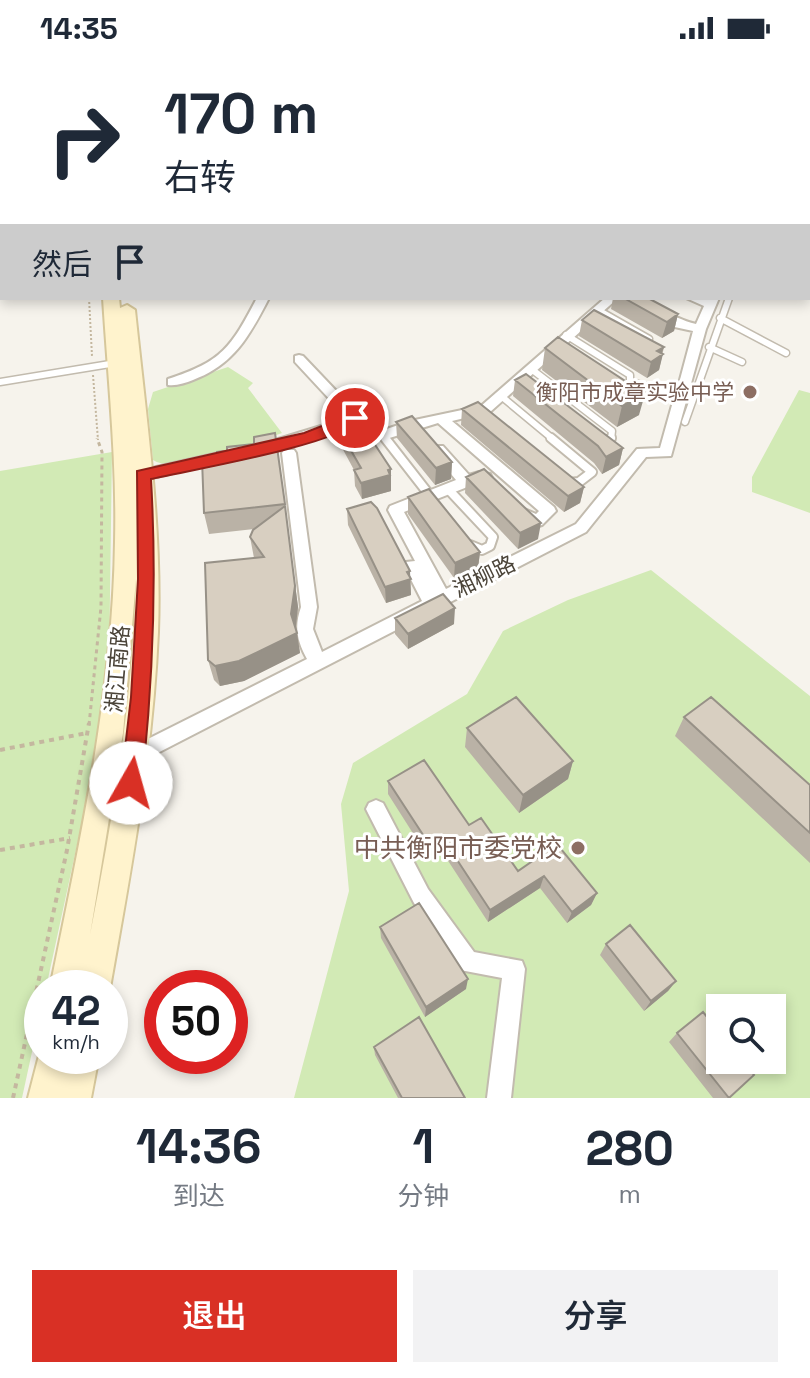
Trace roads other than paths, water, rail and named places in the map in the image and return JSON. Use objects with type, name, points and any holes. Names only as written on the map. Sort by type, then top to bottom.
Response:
[{"type":"main road","name":"湘江南路","points":[[69,970],[99,818],[115,702],[125,576],[104,365],[111,300]]},
{"type":"main road","name":"湘江南路","points":[[98,970],[135,755],[147,579],[143,475],[125,300]]},
{"type":"main road","points":[[44,1098],[49,1074]]},
{"type":"main road","points":[[75,1098],[80,1074]]},
{"type":"street","points":[[173,382],[210,371],[234,353],[262,300]]},
{"type":"street","points":[[383,435],[476,410],[501,396],[566,335],[596,317],[610,300]]},
{"type":"street","points":[[631,300],[674,323],[700,329]]},
{"type":"street","name":"湘柳路","points":[[135,755],[581,528],[642,452],[666,453],[700,329],[715,307]]},
{"type":"street","points":[[143,475],[306,438],[348,424],[355,418],[299,359]]},
{"type":"street","points":[[627,389],[682,396]]},
{"type":"street","points":[[437,599],[420,572],[395,510],[435,501],[448,489],[485,478],[533,522],[549,513],[440,418]]},
{"type":"street","points":[[416,424],[466,482]]},
{"type":"street","points":[[289,453],[309,607],[303,624],[304,640],[318,661]]},
{"type":"street","points":[[376,809],[421,896],[468,962],[514,969],[499,1098]]},
{"type":"lane","points":[[685,422],[709,347],[715,307],[786,353]]},
{"type":"lane","points":[[596,317],[649,339],[645,347],[638,346]]},
{"type":"lane","points":[[566,335],[630,375],[627,389]]},
{"type":"lane","points":[[553,347],[565,356]]},
{"type":"lane","points":[[709,347],[742,362]]},
{"type":"lane","points":[[0,382],[104,365]]},
{"type":"lane","points":[[530,368],[613,433],[603,445],[591,436]]},
{"type":"lane","points":[[519,379],[531,388]]},
{"type":"lane","points":[[501,396],[592,472],[574,483],[562,480]]},
{"type":"lane","points":[[476,410],[489,420]]},
{"type":"lane","points":[[383,435],[435,501]]},
{"type":"lane","points":[[448,489],[493,542],[476,551],[464,537]]},
{"type":"place","name":"衡阳市成章实验中学","points":[[750,392]]},
{"type":"place","name":"中共衡阳市委党校","points":[[578,848]]}]
